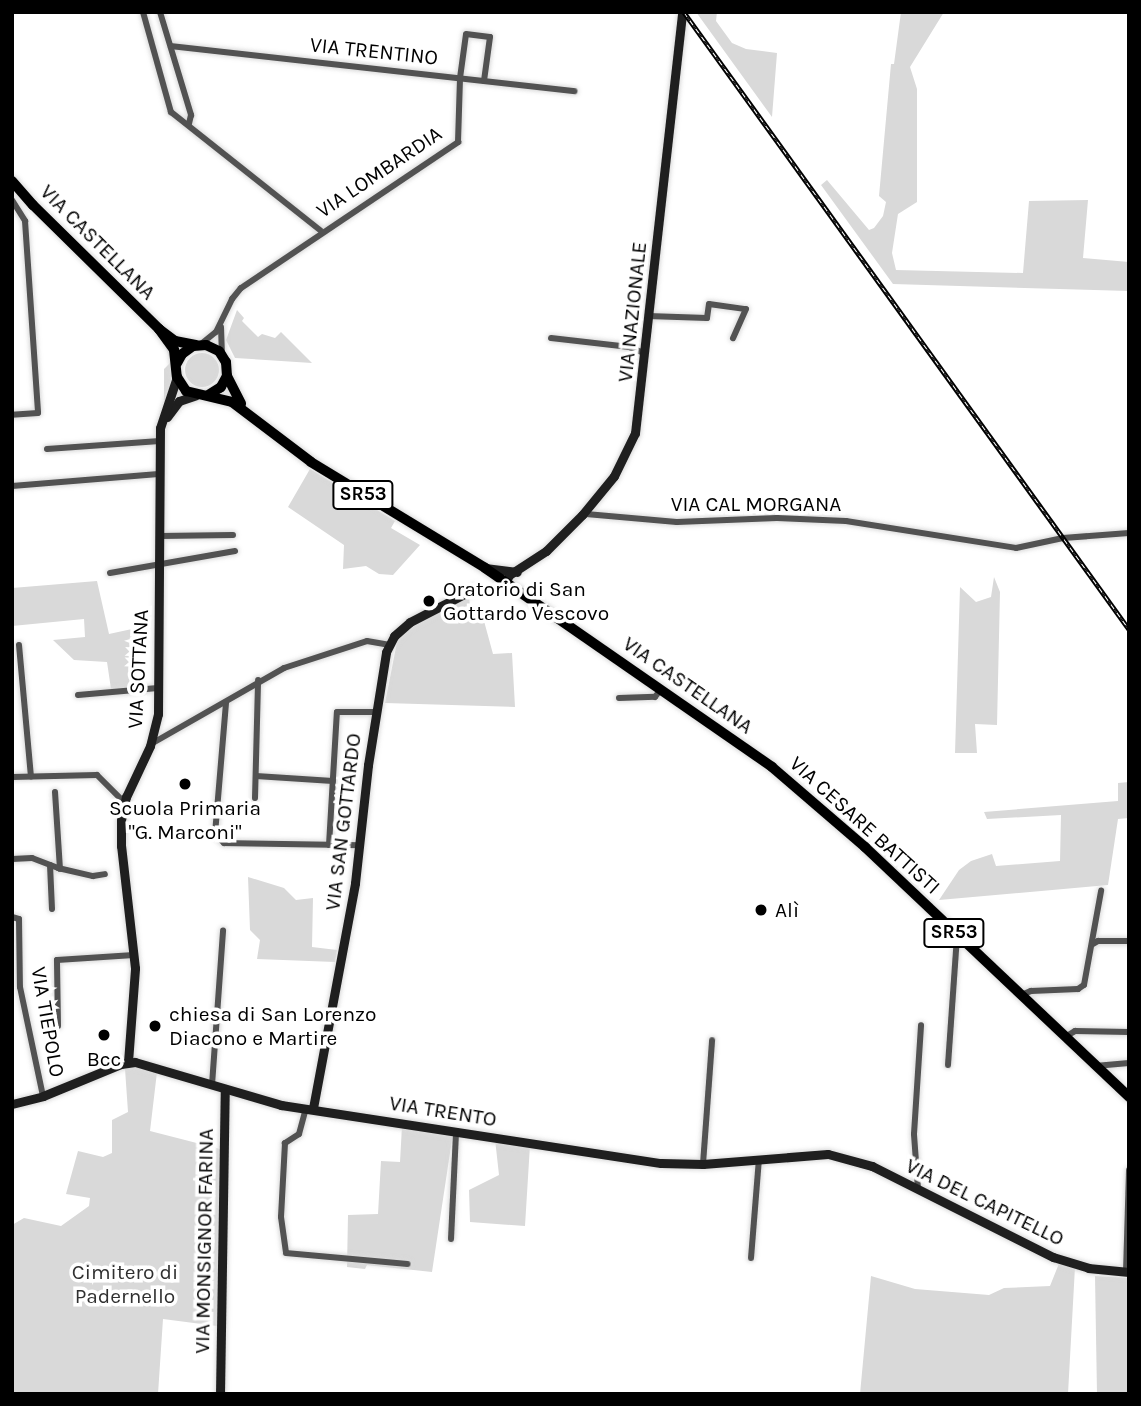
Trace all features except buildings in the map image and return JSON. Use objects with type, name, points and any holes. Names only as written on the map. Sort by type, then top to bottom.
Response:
[{"type":"main road","name":"VIA CASTELLANA","points":[[15,193],[159,329],[177,342],[198,345]]},
{"type":"main road","name":"VIA CASTELLANA","points":[[159,329],[173,349],[176,372]]},
{"type":"main road","name":"SR53","points":[[198,345],[213,347],[223,356],[227,376]]},
{"type":"main road","points":[[176,372],[182,354],[198,345]]},
{"type":"main road","name":"SR53","points":[[176,372],[186,391],[202,395]]},
{"type":"main road","name":"VIA CASTELLANA","points":[[227,376],[233,393],[248,413]]},
{"type":"main road","points":[[202,395],[221,387],[227,376]]},
{"type":"main road","name":"VIA CASTELLANA","points":[[202,395],[227,399],[311,463],[485,568],[757,756]]},
{"type":"main road","name":"VIA CESARE BATTISTI","points":[[757,756],[855,839],[1129,1097]]},
{"type":"street","points":[[143,12],[171,112],[180,122],[189,124],[321,232]]},
{"type":"street","points":[[160,12],[191,115],[189,124]]},
{"type":"street","name":"VIA NAZIONALE","points":[[505,583],[509,575],[518,572],[546,551],[580,518],[614,476],[635,433],[682,12]]},
{"type":"street","name":"VIA LOMBARDIA","points":[[198,345],[213,336],[238,291],[321,232],[458,142],[460,78],[466,34],[490,37],[484,80]]},
{"type":"street","name":"VIA TRENTINO","points":[[171,46],[574,91]]},
{"type":"street","points":[[12,415],[38,414],[25,221],[15,193]]},
{"type":"street","points":[[648,316],[707,318],[709,304],[746,309],[733,338]]},
{"type":"street","points":[[222,320],[220,337],[223,356]]},
{"type":"street","points":[[551,338],[629,347],[644,353]]},
{"type":"street","name":"VIA SOTTANA","points":[[128,1062],[135,955],[121,846],[124,802],[151,744],[158,714],[160,440],[162,418],[176,372]]},
{"type":"street","name":"VIA SOTTANA","points":[[160,440],[175,405],[202,395]]},
{"type":"street","points":[[47,449],[160,440]]},
{"type":"street","points":[[12,486],[159,474]]},
{"type":"street","name":"VIA CAL MORGANA","points":[[580,518],[586,514],[677,522],[777,518],[846,521],[1016,548],[1063,538],[1129,533]]},
{"type":"street","points":[[160,536],[233,535]]},
{"type":"street","points":[[110,573],[234,551]]},
{"type":"street","points":[[485,568],[518,572]]},
{"type":"street","points":[[151,744],[226,703],[258,680],[337,648],[367,640],[389,645],[394,636],[411,622],[477,588]]},
{"type":"street","points":[[19,645],[32,776]]},
{"type":"street","name":"VIA SAN GOTTARDO","points":[[310,1108],[349,918],[375,712],[389,645]]},
{"type":"street","points":[[255,797],[258,680]]},
{"type":"street","points":[[78,695],[158,688]]},
{"type":"street","points":[[618,698],[655,697],[662,689]]},
{"type":"street","points":[[226,703],[215,834],[224,843],[358,845]]},
{"type":"street","points":[[329,845],[337,712],[375,712]]},
{"type":"street","points":[[12,777],[97,775],[124,802]]},
{"type":"street","points":[[256,776],[333,781]]},
{"type":"street","points":[[55,792],[60,869]]},
{"type":"street","points":[[12,859],[32,858],[60,869],[93,876],[105,874]]},
{"type":"street","points":[[50,865],[52,909]]},
{"type":"street","points":[[1020,996],[1031,991],[1082,987],[1086,983],[1101,891]]},
{"type":"street","name":"VIA TIEPOLO","points":[[12,917],[19,919],[20,987],[43,1096]]},
{"type":"street","points":[[212,1085],[223,930]]},
{"type":"street","points":[[948,1065],[957,937]]},
{"type":"street","points":[[1093,944],[1098,941],[1129,941]]},
{"type":"street","points":[[58,1026],[57,960],[135,955]]},
{"type":"street","points":[[918,1189],[914,1134],[921,1025]]},
{"type":"street","points":[[1065,1037],[1075,1031],[1129,1032]]},
{"type":"street","points":[[703,1164],[712,1040]]},
{"type":"street","points":[[12,1104],[43,1096],[128,1062]]},
{"type":"street","name":"VIA TRENTO","points":[[128,1062],[270,1103],[661,1163],[703,1164],[828,1154]]},
{"type":"street","points":[[1095,1066],[1129,1063]]},
{"type":"street","name":"VIA MONSIGNOR FARINA","points":[[220,1394],[225,1089]]},
{"type":"street","points":[[310,1108],[299,1134],[285,1143],[281,1217],[286,1253],[408,1264]]},
{"type":"street","points":[[451,1239],[456,1131]]},
{"type":"street","name":"VIA DEL CAPITELLO","points":[[828,1154],[860,1160],[1053,1257],[1088,1268],[1128,1272]]},
{"type":"street","points":[[751,1258],[759,1159]]},
{"type":"street","points":[[1128,1272],[1129,1170]]},
{"type":"green space","points":[[696,12],[717,12],[716,21],[732,43],[746,49],[777,53],[772,117]]},
{"type":"green space","points":[[901,12],[944,12],[910,67],[917,89],[917,202],[898,214],[892,253],[896,270],[1023,273],[1029,201],[1088,200],[1083,258],[1129,262],[1129,291],[893,284],[821,185],[827,180],[869,230],[874,228],[883,216],[886,202],[879,196],[891,64],[894,64]]},
{"type":"green space","points":[[237,310],[244,318],[242,321],[258,337],[262,334],[275,338],[281,332],[312,363],[235,358],[226,340]]},
{"type":"green space","points":[[165,346],[170,349],[172,360],[172,383],[164,408],[164,369],[171,362]]},
{"type":"green space","points":[[202,353],[214,358],[219,370],[214,382],[202,387],[190,382],[185,370],[190,358]]},
{"type":"green space","points":[[310,469],[395,521],[391,528],[420,545],[393,575],[379,574],[366,566],[343,569],[344,545],[288,507]]},
{"type":"green space","points":[[994,577],[1000,592],[997,725],[975,724],[977,753],[955,753],[960,587],[976,602],[991,597]]},
{"type":"green space","points":[[97,581],[109,634],[132,629],[129,691],[111,689],[107,662],[74,660],[53,640],[85,637],[84,619],[12,626],[12,588]]},
{"type":"green space","points":[[469,597],[472,623],[484,621],[493,654],[512,653],[515,707],[385,703],[398,637],[421,620]]},
{"type":"green space","points":[[1129,782],[1129,818],[1118,819],[1108,885],[939,900],[959,870],[971,861],[992,854],[996,866],[1060,861],[1061,815],[987,819],[984,812],[1118,801],[1118,783]]},
{"type":"green space","points":[[248,877],[284,888],[296,900],[313,898],[312,947],[337,950],[335,962],[257,959],[260,940],[250,930]]},
{"type":"green space","name":"Cimitero di Padernello","points":[[133,1067],[157,1072],[150,1131],[220,1149],[217,1326],[163,1319],[158,1394],[12,1394],[12,1225],[24,1218],[61,1226],[89,1206],[90,1198],[66,1194],[78,1151],[103,1157],[112,1153],[112,1120],[128,1112],[125,1069]]},
{"type":"green space","points":[[402,1126],[453,1133],[432,1272],[367,1265],[365,1269],[347,1267],[348,1215],[378,1214],[381,1161],[400,1162]]},
{"type":"green space","points":[[495,1139],[530,1145],[525,1226],[470,1222],[469,1190],[499,1175]]},
{"type":"green space","points":[[1060,1261],[1075,1267],[1068,1394],[860,1394],[871,1276],[915,1289],[989,1295],[1004,1288],[1050,1286]]},
{"type":"green space","points":[[1095,1276],[1129,1278],[1129,1394],[1097,1394]]},
{"type":"railway","points":[[684,12],[1129,629]]},
{"type":"place","name":"Oratorio di San Gottardo Vescovo","points":[[429,601]]},
{"type":"place","name":"Scuola Primaria \"G. Marconi\"","points":[[185,784]]},
{"type":"place","name":"Alì","points":[[761,910]]},
{"type":"place","name":"chiesa di San Lorenzo Diacono e Martire","points":[[155,1026]]},
{"type":"place","name":"Bcc","points":[[104,1035]]}]
